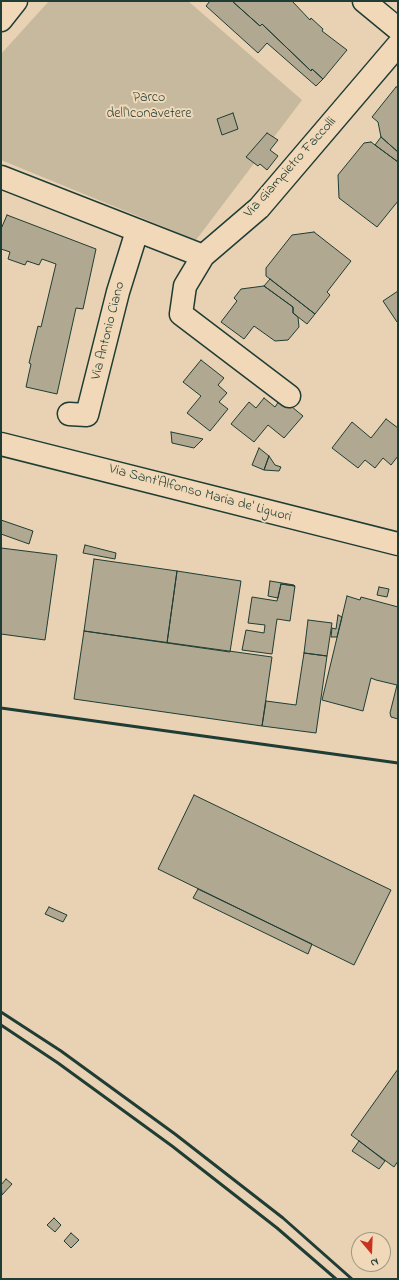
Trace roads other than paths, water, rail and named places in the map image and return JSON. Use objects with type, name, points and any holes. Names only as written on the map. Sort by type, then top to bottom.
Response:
[{"type":"street","points":[[1,20],[16,1]]},
{"type":"street","points":[[364,1],[398,29]]},
{"type":"street","name":"Via Giampietro Faccolli","points":[[289,396],[182,314],[185,286],[203,256],[259,208],[398,45]]},
{"type":"street","points":[[1,177],[203,256]]},
{"type":"street","name":"Via Antonio Ciano","points":[[69,414],[87,415],[118,292],[137,231]]},
{"type":"street","name":"Via Sant'Alfonso Maria de' Liguori","points":[[1,444],[398,544]]},
{"type":"railway","points":[[1,708],[398,763]]},
{"type":"railway","points":[[1,1012],[61,1051],[175,1134],[283,1218],[352,1279]]},
{"type":"railway","points":[[1,1025],[58,1063],[172,1146],[277,1228],[336,1279]]},
{"type":"park label","name":"Parco dell'Iconavetere","points":[[149,108]]}]
